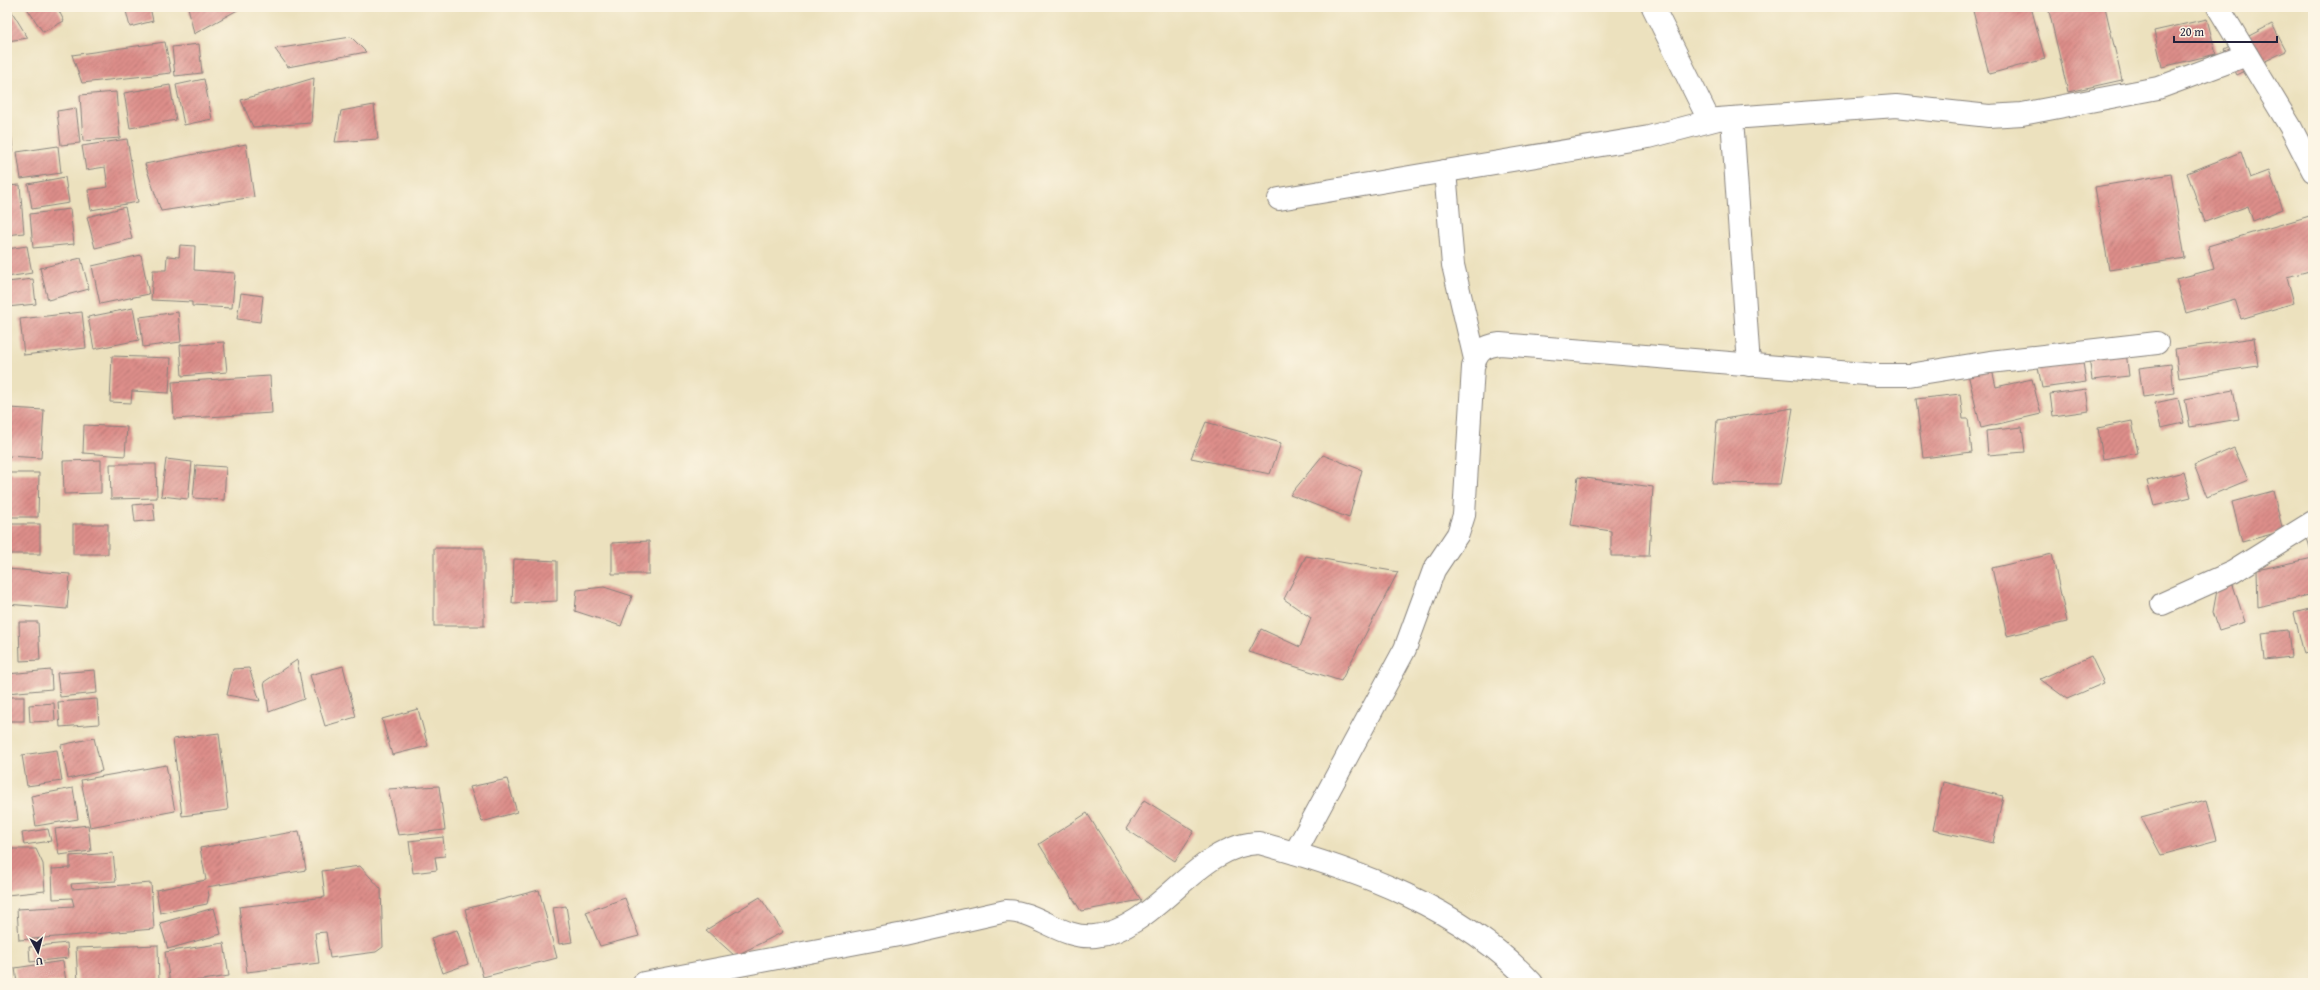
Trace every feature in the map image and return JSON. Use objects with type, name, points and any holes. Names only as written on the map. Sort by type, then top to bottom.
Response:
[{"type":"street","points":[[1653,7],[1709,120]]},
{"type":"street","points":[[2218,7],[2290,126],[2313,170]]},
{"type":"street","points":[[1279,199],[1649,136],[1709,120],[1896,106],[1989,116],[2022,114],[2158,88],[2247,55]]},
{"type":"street","points":[[1732,118],[1749,364]]},
{"type":"street","points":[[1295,853],[1404,649],[1434,570],[1462,525],[1464,515],[1475,359],[1453,265],[1445,171]]},
{"type":"street","points":[[1475,359],[1485,347],[1500,344],[1877,375],[1909,375],[1990,362],[2156,343]]},
{"type":"street","points":[[2162,604],[2233,572],[2313,522]]},
{"type":"street","points":[[644,983],[904,934],[1006,911],[1021,913],[1054,928],[1081,936],[1095,936],[1122,928],[1134,921],[1226,851],[1250,843],[1259,843],[1358,873],[1455,920],[1492,945],[1532,983]]},
{"type":"building","points":[[7,7],[9,7],[28,38],[7,41]]},
{"type":"building","points":[[26,7],[57,7],[64,21],[43,32]]},
{"type":"building","points":[[125,7],[150,7],[153,21],[130,27]]},
{"type":"building","points":[[188,7],[243,7],[194,34]]},
{"type":"building","points":[[1972,7],[2031,7],[2045,59],[1989,74]]},
{"type":"building","points":[[2048,7],[2105,7],[2122,80],[2068,92]]},
{"type":"building","points":[[2207,19],[2216,54],[2162,67],[2154,31]]},
{"type":"building","points":[[2272,24],[2286,51],[2237,75],[2224,49]]},
{"type":"building","points":[[351,37],[366,52],[288,67],[275,49]]},
{"type":"building","points":[[165,42],[171,73],[82,83],[72,55]]},
{"type":"building","points":[[199,44],[202,73],[175,76],[172,47]]},
{"type":"building","points":[[314,78],[311,123],[253,127],[241,100]]},
{"type":"building","points":[[204,79],[212,119],[184,125],[176,85]]},
{"type":"building","points":[[170,85],[176,120],[130,128],[124,93]]},
{"type":"building","points":[[116,92],[120,138],[83,141],[80,95]]},
{"type":"building","points":[[374,105],[378,139],[335,142],[341,111]]},
{"type":"building","points":[[76,108],[80,143],[61,145],[57,111]]},
{"type":"building","points":[[7,122],[10,122],[13,151],[7,152]]},
{"type":"building","points":[[127,139],[138,202],[91,210],[88,190],[108,187],[105,167],[86,170],[82,146]]},
{"type":"building","points":[[246,144],[254,197],[161,211],[145,164]]},
{"type":"building","points":[[58,146],[61,173],[21,179],[17,152]]},
{"type":"building","points":[[2241,152],[2250,178],[2269,171],[2283,209],[2253,221],[2248,206],[2205,222],[2187,173]]},
{"type":"building","points":[[2171,174],[2185,258],[2109,270],[2095,187]]},
{"type":"building","points":[[65,177],[69,203],[32,209],[28,184]]},
{"type":"building","points":[[20,185],[24,233],[7,235],[7,186]]},
{"type":"building","points":[[125,207],[132,239],[95,248],[87,217]]},
{"type":"building","points":[[70,209],[74,244],[33,248],[30,214]]},
{"type":"building","points":[[2313,215],[2313,270],[2287,277],[2294,303],[2241,319],[2235,299],[2186,313],[2176,279],[2214,269],[2208,246]]},
{"type":"building","points":[[180,245],[195,246],[194,270],[235,273],[232,308],[192,306],[192,302],[151,300],[153,270],[166,270],[167,256],[179,257]]},
{"type":"building","points":[[27,246],[32,273],[7,277],[7,249]]},
{"type":"building","points":[[141,255],[149,294],[100,304],[92,266]]},
{"type":"building","points":[[81,258],[89,289],[48,300],[40,268]]},
{"type":"building","points":[[33,279],[36,304],[7,307],[7,282]]},
{"type":"building","points":[[241,293],[263,296],[260,322],[237,319]]},
{"type":"building","points":[[133,308],[139,340],[94,349],[88,317]]},
{"type":"building","points":[[82,312],[86,348],[24,355],[20,319]]},
{"type":"building","points":[[178,312],[181,342],[143,347],[140,317]]},
{"type":"building","points":[[2254,338],[2258,366],[2179,378],[2175,349]]},
{"type":"building","points":[[224,342],[227,372],[182,376],[180,345]]},
{"type":"building","points":[[2126,352],[2129,376],[2092,380],[2089,356]]},
{"type":"building","points":[[112,356],[171,358],[169,393],[132,391],[131,403],[110,402]]},
{"type":"building","points":[[2082,356],[2086,382],[2042,388],[2037,362]]},
{"type":"building","points":[[2171,364],[2174,393],[2143,397],[2139,368]]},
{"type":"building","points":[[1991,365],[1996,387],[2032,379],[2041,414],[1981,428],[1967,370]]},
{"type":"building","points":[[270,376],[272,413],[174,419],[172,382]]},
{"type":"building","points":[[2086,389],[2089,411],[2053,416],[2050,394]]},
{"type":"building","points":[[2233,390],[2239,419],[2190,427],[2185,399]]},
{"type":"building","points":[[1960,394],[1963,419],[1968,419],[1972,452],[1923,458],[1916,399]]},
{"type":"building","points":[[2178,398],[2184,423],[2161,428],[2155,403]]},
{"type":"building","points":[[9,408],[44,410],[41,458],[7,456]]},
{"type":"building","points":[[1793,408],[1780,484],[1712,483],[1717,420]]},
{"type":"building","points":[[2132,421],[2138,453],[2103,459],[2098,428]]},
{"type":"building","points":[[1206,422],[1281,443],[1270,474],[1191,458]]},
{"type":"building","points":[[84,425],[127,427],[125,456],[83,453]]},
{"type":"building","points":[[2022,427],[2025,452],[1988,455],[1986,431]]},
{"type":"building","points":[[2234,448],[2248,480],[2207,497],[2194,465]]},
{"type":"building","points":[[1323,455],[1362,470],[1349,518],[1290,495]]},
{"type":"building","points":[[166,459],[192,462],[188,499],[161,496]]},
{"type":"building","points":[[101,460],[101,493],[64,494],[63,461]]},
{"type":"building","points":[[110,464],[156,464],[157,498],[111,499]]},
{"type":"building","points":[[196,465],[226,467],[224,500],[193,498]]},
{"type":"building","points":[[2184,472],[2191,497],[2154,506],[2147,481]]},
{"type":"building","points":[[7,473],[39,473],[38,517],[7,517]]},
{"type":"building","points":[[1578,477],[1653,487],[1649,556],[1611,556],[1611,531],[1571,525]]},
{"type":"building","points":[[2273,491],[2283,531],[2242,542],[2232,502]]},
{"type":"building","points":[[153,503],[155,520],[135,522],[133,505]]},
{"type":"building","points":[[7,524],[40,524],[40,554],[7,554]]},
{"type":"building","points":[[73,524],[108,524],[108,554],[73,554]]},
{"type":"building","points":[[2313,531],[2313,557],[2306,535]]},
{"type":"building","points":[[649,541],[649,574],[612,574],[612,543]]},
{"type":"building","points":[[434,548],[484,548],[484,626],[434,626]]},
{"type":"building","points":[[2052,554],[2067,622],[2007,636],[1992,568]]},
{"type":"building","points":[[1306,556],[1398,572],[1341,681],[1249,652],[1261,629],[1300,647],[1311,618],[1284,599]]},
{"type":"building","points":[[2313,558],[2313,594],[2258,607],[2257,570]]},
{"type":"building","points":[[514,559],[557,561],[557,601],[512,603]]},
{"type":"building","points":[[7,569],[70,574],[67,609],[7,604]]},
{"type":"building","points":[[2233,585],[2245,622],[2219,630],[2213,612],[2217,590]]},
{"type":"building","points":[[604,587],[632,596],[621,626],[575,611],[577,590]]},
{"type":"building","points":[[2313,608],[2313,651],[2304,654],[2294,613]]},
{"type":"building","points":[[7,611],[10,611],[11,659],[7,659]]},
{"type":"building","points":[[19,622],[38,622],[40,660],[20,661]]},
{"type":"building","points":[[2288,630],[2291,657],[2265,660],[2262,633]]},
{"type":"building","points":[[2091,656],[2104,683],[2067,699],[2040,679]]},
{"type":"building","points":[[297,660],[304,699],[269,712],[264,682]]},
{"type":"building","points":[[343,666],[356,717],[325,726],[310,675]]},
{"type":"building","points":[[249,668],[260,701],[227,695],[233,669]]},
{"type":"building","points":[[51,670],[52,689],[7,693],[7,674]]},
{"type":"building","points":[[95,670],[97,693],[60,697],[57,673]]},
{"type":"building","points":[[7,697],[24,697],[24,721],[7,721]]},
{"type":"building","points":[[97,699],[99,724],[60,727],[58,702]]},
{"type":"building","points":[[54,703],[55,721],[30,722],[29,705]]},
{"type":"building","points":[[418,709],[428,746],[392,755],[382,719]]},
{"type":"building","points":[[219,733],[228,810],[182,816],[173,739]]},
{"type":"building","points":[[94,738],[102,771],[68,779],[61,745]]},
{"type":"building","points":[[57,750],[62,781],[27,786],[22,755]]},
{"type":"building","points":[[166,765],[175,811],[90,827],[81,780]]},
{"type":"building","points":[[507,779],[517,812],[482,822],[470,787]]},
{"type":"building","points":[[1943,782],[2003,796],[1993,843],[1933,830]]},
{"type":"building","points":[[439,786],[445,830],[398,835],[388,789]]},
{"type":"building","points":[[73,788],[78,819],[36,826],[31,796]]},
{"type":"building","points":[[1144,800],[1194,831],[1175,861],[1126,829]]},
{"type":"building","points":[[2206,800],[2217,840],[2161,855],[2141,817]]},
{"type":"building","points":[[1087,813],[1141,900],[1081,911],[1039,844]]},
{"type":"building","points":[[88,825],[91,851],[59,855],[55,829]]},
{"type":"building","points":[[48,829],[51,841],[24,845],[22,833]]},
{"type":"building","points":[[299,831],[306,870],[207,887],[209,895],[207,904],[160,913],[156,890],[206,880],[200,848]]},
{"type":"building","points":[[443,837],[445,856],[435,857],[437,870],[413,873],[409,841]]},
{"type":"building","points":[[7,849],[36,849],[43,864],[45,891],[7,895]]},
{"type":"building","points":[[113,853],[116,881],[71,884],[72,889],[151,883],[154,929],[19,940],[17,909],[74,906],[72,898],[53,899],[52,869],[70,868],[70,856]]},
{"type":"building","points":[[360,866],[381,889],[383,947],[376,952],[330,958],[326,932],[315,933],[319,963],[247,972],[239,907],[325,897],[322,871]]},
{"type":"building","points":[[539,890],[557,958],[483,977],[465,909]]},
{"type":"building","points":[[760,897],[783,932],[735,956],[706,930]]},
{"type":"building","points":[[625,898],[639,936],[600,946],[586,912]]},
{"type":"building","points":[[566,906],[572,942],[559,944],[553,908]]},
{"type":"building","points":[[214,908],[221,934],[168,949],[160,923]]},
{"type":"building","points":[[457,930],[468,964],[443,973],[431,938]]},
{"type":"building","points":[[67,943],[68,958],[30,962],[29,947]]},
{"type":"building","points":[[224,943],[229,976],[183,983],[170,983],[165,952]]},
{"type":"building","points":[[158,945],[159,983],[78,983],[76,948]]},
{"type":"building","points":[[63,961],[66,982],[17,983],[15,968]]}]
